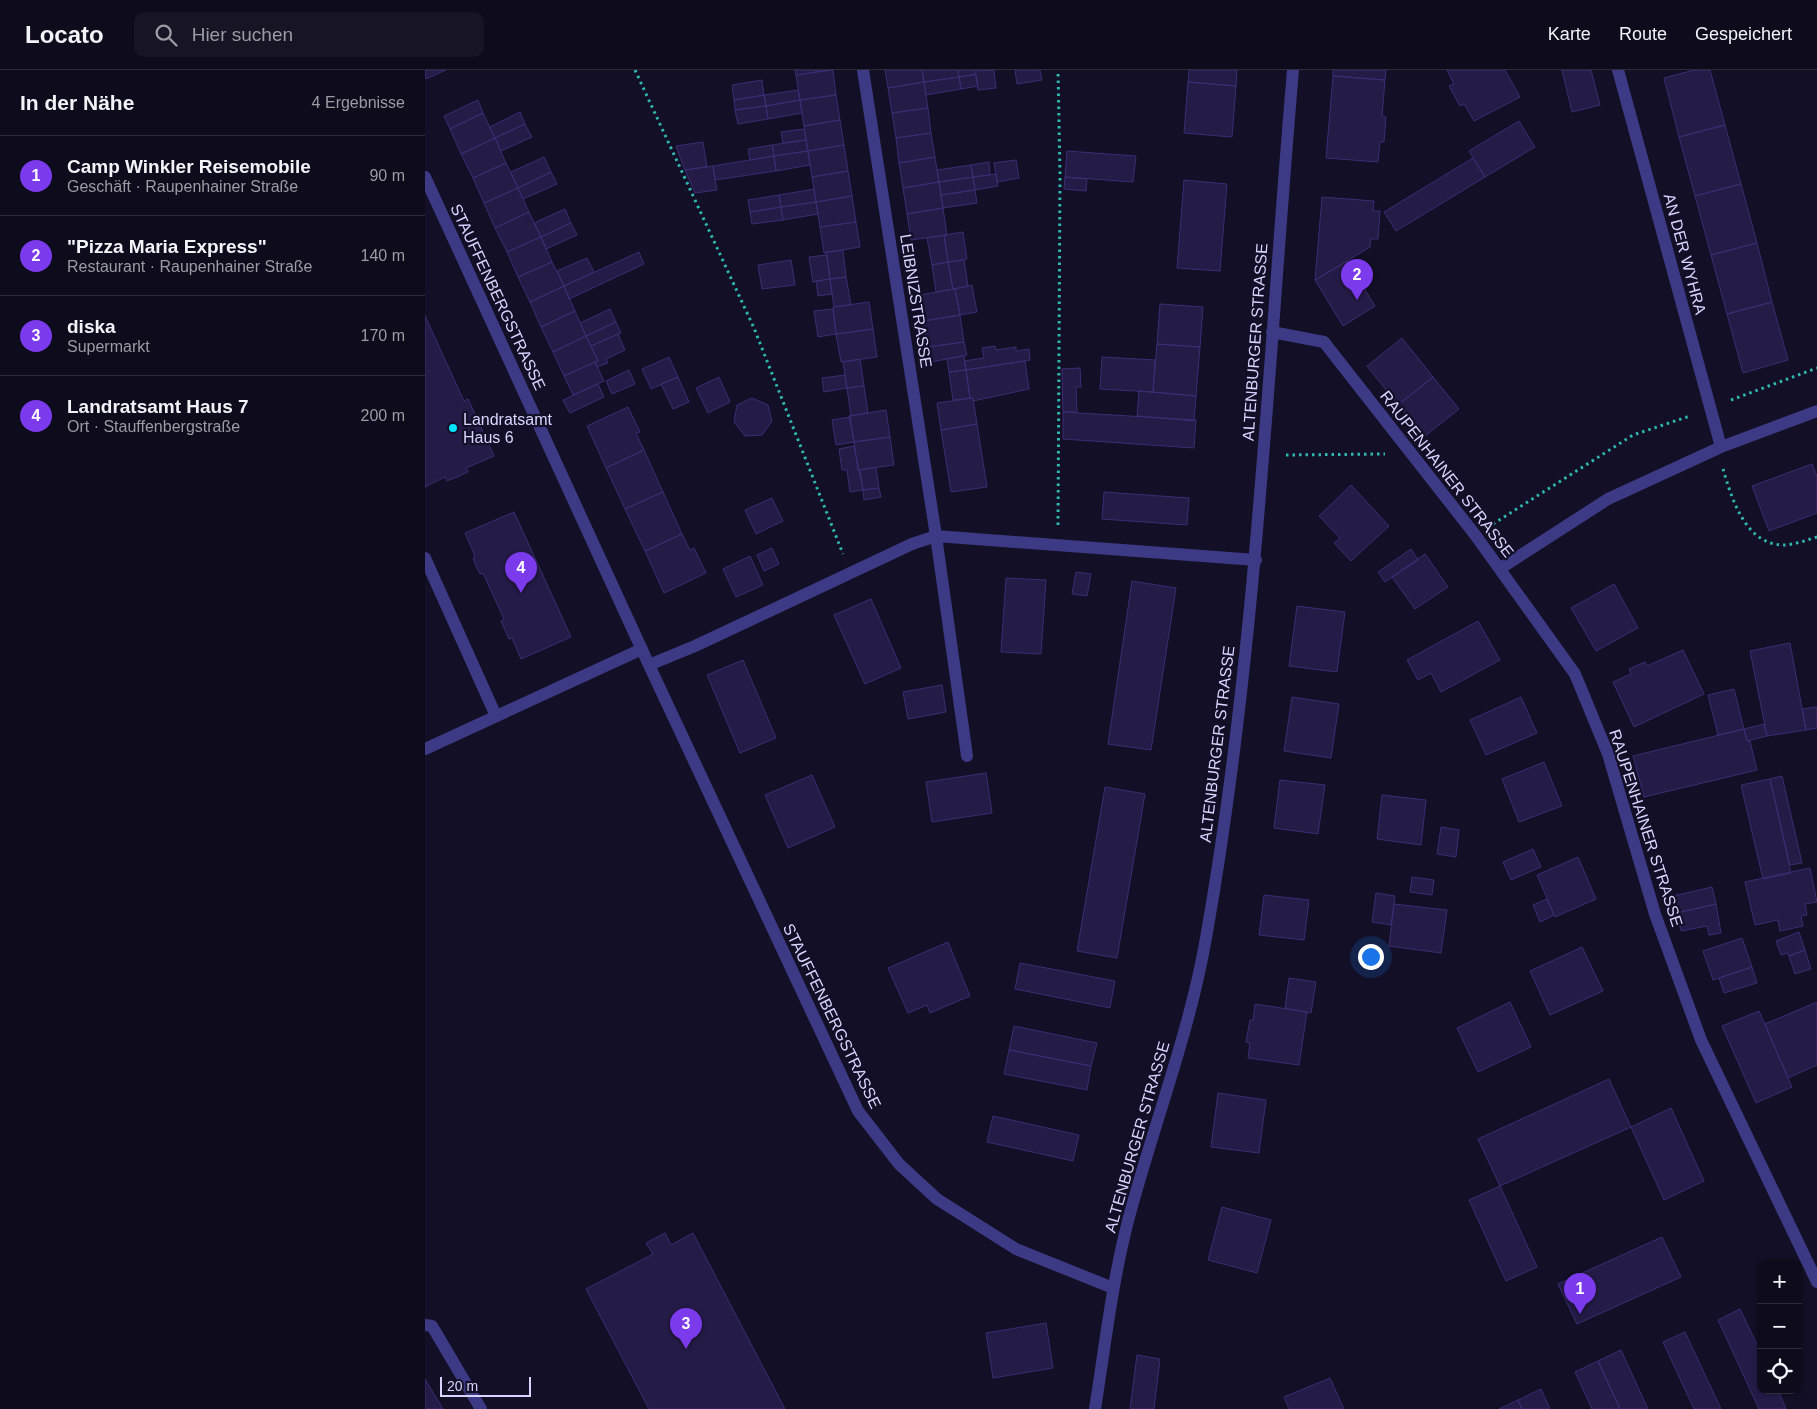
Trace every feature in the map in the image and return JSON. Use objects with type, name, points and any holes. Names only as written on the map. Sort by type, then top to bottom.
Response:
[{"type":"street","name":"LEIBNIZSTRASSE","points":[[863,70],[936,536],[967,756]]},
{"type":"street","name":"ALTENBURGER STRASSE","points":[[1095,1409],[1113,1288],[1128,1222],[1181,1046],[1206,942],[1238,725],[1256,560],[1293,70]]},
{"type":"street","name":"AN DER WYHRA","points":[[1618,70],[1710,409],[1718,448]]},
{"type":"street","name":"STAUFFENBERGSTRASSE","points":[[425,177],[641,649],[858,1111],[872,1132],[899,1164],[937,1199],[1016,1249],[1113,1288]]},
{"type":"street","name":"RAUPENHAINER STRASSE","points":[[1272,332],[1324,342],[1501,568],[1575,674],[1608,754],[1655,914],[1701,1040],[1817,1282]]},
{"type":"street","points":[[1501,568],[1608,499],[1718,448],[1817,411]]},
{"type":"street","points":[[649,665],[695,646],[913,544],[936,536],[1256,560]]},
{"type":"street","points":[[425,558],[496,716]]},
{"type":"street","points":[[425,749],[641,649]]},
{"type":"street","points":[[425,1325],[432,1326],[481,1409]]},
{"type":"path","points":[[635,70],[754,328],[851,573]]},
{"type":"path","points":[[1058,70],[1060,195],[1058,545]]},
{"type":"path","points":[[1476,536],[1519,506],[1633,435],[1710,409],[1817,368]]},
{"type":"path","points":[[1718,448],[1732,497],[1750,530],[1764,542],[1784,545],[1817,537]]},
{"type":"path","points":[[1263,456],[1411,454]]},
{"type":"building","points":[[425,70],[446,70],[426,79]]},
{"type":"building","points":[[795,70],[828,70],[796,75]]},
{"type":"building","points":[[833,70],[836,95],[800,100],[796,75]]},
{"type":"building","points":[[885,70],[922,70],[924,82],[888,88]]},
{"type":"building","points":[[922,70],[958,70],[959,77],[924,82]]},
{"type":"building","points":[[958,70],[974,70],[974,75],[959,77]]},
{"type":"building","points":[[994,70],[996,88],[978,90],[975,71]]},
{"type":"building","points":[[1015,70],[1040,70],[1042,80],[1017,84]]},
{"type":"building","points":[[1189,70],[1237,70],[1236,86],[1188,82]]},
{"type":"building","points":[[1333,70],[1386,70],[1385,80],[1333,76]]},
{"type":"building","points":[[1447,70],[1505,70],[1520,97],[1474,121],[1464,104],[1460,106],[1449,86],[1454,84]]},
{"type":"building","points":[[1562,70],[1591,70],[1600,105],[1572,112]]},
{"type":"building","points":[[1694,70],[1710,70],[1725,125],[1679,137],[1664,78]]},
{"type":"building","points":[[976,74],[978,86],[961,89],[959,77]]},
{"type":"building","points":[[1333,76],[1385,80],[1382,116],[1386,117],[1384,142],[1380,142],[1378,162],[1326,158]]},
{"type":"building","points":[[959,77],[961,89],[926,95],[924,82]]},
{"type":"building","points":[[762,80],[764,95],[734,100],[732,85]]},
{"type":"building","points":[[924,82],[928,108],[892,113],[888,88]]},
{"type":"building","points":[[1188,82],[1236,86],[1232,137],[1184,133]]},
{"type":"building","points":[[798,90],[800,100],[766,106],[764,95]]},
{"type":"building","points":[[764,95],[766,106],[735,110],[734,100]]},
{"type":"building","points":[[836,95],[840,120],[804,126],[800,100]]},
{"type":"building","points":[[478,100],[483,113],[450,129],[444,116]]},
{"type":"building","points":[[800,100],[802,113],[768,119],[766,106]]},
{"type":"building","points":[[766,106],[768,119],[738,124],[735,110]]},
{"type":"building","points":[[928,108],[931,133],[896,138],[892,113]]},
{"type":"building","points":[[520,112],[525,124],[495,138],[490,127]]},
{"type":"building","points":[[483,113],[495,138],[461,154],[450,129]]},
{"type":"building","points":[[840,120],[844,145],[808,151],[804,126]]},
{"type":"building","points":[[1519,121],[1535,147],[1485,177],[1469,151]]},
{"type":"building","points":[[525,124],[532,137],[501,151],[495,138]]},
{"type":"building","points":[[1725,125],[1741,184],[1695,196],[1679,137]]},
{"type":"building","points":[[804,129],[806,140],[783,143],[781,132]]},
{"type":"building","points":[[931,133],[935,157],[899,163],[896,138]]},
{"type":"building","points":[[495,138],[506,163],[473,178],[461,154]]},
{"type":"building","points":[[806,140],[808,151],[774,156],[772,145]]},
{"type":"building","points":[[703,142],[707,167],[685,170],[676,146]]},
{"type":"building","points":[[772,145],[774,156],[750,160],[748,149]]},
{"type":"building","points":[[844,145],[848,171],[812,177],[808,151]]},
{"type":"building","points":[[808,151],[810,165],[776,171],[774,156]]},
{"type":"building","points":[[1067,151],[1136,156],[1133,182],[1065,177]]},
{"type":"building","points":[[774,156],[776,171],[715,180],[713,166]]},
{"type":"building","points":[[544,157],[551,172],[518,188],[511,172]]},
{"type":"building","points":[[935,157],[939,182],[903,188],[899,163]]},
{"type":"building","points":[[1473,158],[1485,177],[1396,231],[1384,212]]},
{"type":"building","points":[[1016,160],[1019,178],[997,182],[994,163]]},
{"type":"building","points":[[989,162],[990,175],[973,177],[971,165]]},
{"type":"building","points":[[506,163],[518,188],[484,203],[473,178]]},
{"type":"building","points":[[971,165],[973,177],[939,182],[937,170]]},
{"type":"building","points":[[713,166],[717,190],[695,193],[685,170]]},
{"type":"building","points":[[848,171],[852,196],[816,202],[812,177]]},
{"type":"building","points":[[551,172],[557,184],[523,199],[518,188]]},
{"type":"building","points":[[996,174],[998,186],[975,190],[973,177]]},
{"type":"building","points":[[973,177],[975,190],[941,195],[939,182]]},
{"type":"building","points":[[1065,177],[1087,179],[1086,191],[1064,189]]},
{"type":"building","points":[[1184,180],[1227,184],[1220,271],[1177,268]]},
{"type":"building","points":[[939,182],[943,208],[907,214],[903,188]]},
{"type":"building","points":[[1741,184],[1757,243],[1711,255],[1695,196]]},
{"type":"building","points":[[518,188],[529,212],[495,228],[484,203]]},
{"type":"building","points":[[814,189],[816,202],[781,207],[779,195]]},
{"type":"building","points":[[975,190],[977,203],[943,208],[941,195]]},
{"type":"building","points":[[779,195],[781,207],[750,212],[748,200]]},
{"type":"building","points":[[852,196],[856,222],[820,227],[816,202]]},
{"type":"building","points":[[1322,197],[1374,201],[1373,211],[1380,211],[1378,239],[1371,239],[1370,247],[1315,280]]},
{"type":"building","points":[[816,202],[818,214],[783,220],[781,207]]},
{"type":"building","points":[[781,207],[783,220],[752,224],[750,212]]},
{"type":"building","points":[[943,208],[947,235],[911,240],[907,214]]},
{"type":"building","points":[[565,209],[571,223],[541,237],[534,223]]},
{"type":"building","points":[[529,212],[541,237],[507,252],[495,228]]},
{"type":"building","points":[[856,222],[860,247],[824,253],[820,227]]},
{"type":"building","points":[[571,223],[577,235],[546,249],[541,237]]},
{"type":"building","points":[[963,232],[967,259],[948,262],[944,235]]},
{"type":"building","points":[[944,235],[948,262],[932,265],[927,238]]},
{"type":"building","points":[[541,237],[552,262],[518,277],[507,252]]},
{"type":"building","points":[[1757,243],[1772,302],[1727,314],[1711,255]]},
{"type":"building","points":[[843,250],[846,277],[830,279],[826,252]]},
{"type":"building","points":[[639,252],[644,264],[569,299],[564,286]]},
{"type":"building","points":[[827,255],[830,279],[813,282],[809,257]]},
{"type":"building","points":[[587,258],[594,272],[564,286],[557,271]]},
{"type":"building","points":[[791,260],[795,285],[762,289],[758,265]]},
{"type":"building","points":[[964,260],[968,286],[953,289],[948,262]]},
{"type":"building","points":[[1347,261],[1375,306],[1343,326],[1315,280]]},
{"type":"building","points":[[552,262],[564,286],[530,302],[518,277]]},
{"type":"building","points":[[948,262],[953,289],[936,292],[932,265]]},
{"type":"building","points":[[846,277],[851,305],[834,307],[830,279]]},
{"type":"building","points":[[830,279],[832,294],[818,296],[816,281]]},
{"type":"building","points":[[972,285],[977,312],[960,315],[955,289]]},
{"type":"building","points":[[564,286],[575,311],[541,327],[530,302]]},
{"type":"building","points":[[955,289],[960,315],[924,321],[919,295]]},
{"type":"building","points":[[869,302],[873,329],[836,334],[833,307]]},
{"type":"building","points":[[1772,302],[1788,360],[1743,373],[1727,314]]},
{"type":"building","points":[[1160,304],[1203,307],[1200,347],[1157,344]]},
{"type":"building","points":[[610,309],[616,322],[586,336],[580,323]]},
{"type":"building","points":[[833,309],[836,334],[818,337],[814,311]]},
{"type":"building","points":[[575,311],[586,336],[553,352],[541,327]]},
{"type":"building","points":[[960,315],[964,342],[928,347],[924,321]]},
{"type":"building","name":"Landratsamt Haus 6","points":[[425,316],[464,401],[468,399],[494,456],[466,468],[468,472],[457,477],[447,481],[445,477],[425,487]]},
{"type":"building","points":[[616,322],[621,333],[591,346],[586,336]]},
{"type":"building","points":[[873,329],[877,357],[841,362],[836,334]]},
{"type":"building","points":[[618,334],[625,350],[606,359],[608,363],[597,367],[595,362],[598,361],[591,346]]},
{"type":"building","points":[[586,336],[598,361],[564,376],[553,352]]},
{"type":"building","points":[[1402,338],[1433,377],[1398,405],[1367,366]]},
{"type":"building","points":[[964,342],[967,355],[931,362],[928,347]]},
{"type":"building","points":[[1157,344],[1200,347],[1196,396],[1153,392]]},
{"type":"building","points":[[995,346],[996,350],[1016,347],[1016,351],[1029,349],[1030,360],[966,370],[964,361],[984,358],[982,348]]},
{"type":"building","points":[[964,356],[966,370],[949,372],[947,359]]},
{"type":"building","points":[[669,357],[678,377],[651,389],[642,369]]},
{"type":"building","points":[[1102,357],[1155,360],[1153,392],[1100,389]]},
{"type":"building","points":[[860,359],[864,386],[847,388],[843,362]]},
{"type":"building","points":[[1025,361],[1029,389],[973,401],[973,398],[970,398],[966,370]]},
{"type":"building","points":[[595,362],[604,381],[573,395],[564,376]]},
{"type":"building","points":[[1080,368],[1081,387],[1076,387],[1077,412],[1063,412],[1062,369]]},
{"type":"building","points":[[629,370],[635,384],[612,394],[606,381]]},
{"type":"building","points":[[966,370],[970,398],[953,400],[949,372]]},
{"type":"building","points":[[845,375],[847,388],[824,392],[822,378]]},
{"type":"building","points":[[678,377],[689,402],[673,409],[661,384]]},
{"type":"building","points":[[719,377],[730,402],[708,413],[696,388]]},
{"type":"building","points":[[1433,377],[1459,409],[1424,437],[1398,405]]},
{"type":"building","points":[[598,384],[604,397],[570,413],[563,400]]},
{"type":"building","points":[[864,386],[868,413],[851,416],[847,388]]},
{"type":"building","points":[[1139,391],[1196,396],[1194,421],[1137,416]]},
{"type":"building","points":[[752,398],[768,405],[772,421],[762,435],[745,436],[734,422],[737,405]]},
{"type":"building","points":[[973,398],[977,424],[941,430],[937,403]]},
{"type":"building","points":[[628,407],[640,432],[636,433],[644,450],[606,468],[587,426]]},
{"type":"building","points":[[886,410],[890,437],[854,442],[849,416]]},
{"type":"building","points":[[1063,412],[1196,420],[1194,448],[1063,439]]},
{"type":"building","points":[[850,417],[854,442],[836,445],[832,420]]},
{"type":"building","points":[[977,424],[987,487],[951,492],[941,430]]},
{"type":"building","points":[[890,437],[894,465],[858,470],[854,442]]},
{"type":"building","points":[[854,446],[863,490],[850,492],[847,470],[842,470],[839,449]]},
{"type":"building","points":[[644,450],[663,492],[625,509],[606,468]]},
{"type":"building","points":[[1812,464],[1817,476],[1817,513],[1769,531],[1752,486]]},
{"type":"building","points":[[876,467],[879,488],[863,490],[860,470]]},
{"type":"building","points":[[1351,485],[1389,526],[1351,561],[1334,543],[1340,538],[1319,516]]},
{"type":"building","points":[[879,488],[881,497],[864,500],[863,490]]},
{"type":"building","points":[[663,492],[682,534],[645,551],[625,509]]},
{"type":"building","points":[[1104,492],[1189,498],[1187,525],[1102,519]]},
{"type":"building","points":[[772,498],[783,521],[756,534],[745,510]]},
{"type":"building","points":[[514,512],[571,637],[521,659],[512,638],[509,639],[501,621],[504,619],[483,573],[480,574],[476,566],[473,558],[475,556],[465,533]]},
{"type":"building","points":[[682,534],[690,550],[694,548],[706,573],[664,593],[645,551]]},
{"type":"building","points":[[772,548],[779,564],[764,571],[757,555]]},
{"type":"building","points":[[1411,549],[1418,560],[1385,582],[1378,572]]},
{"type":"building","points":[[1425,554],[1448,587],[1415,609],[1392,577]]},
{"type":"building","points":[[750,556],[763,585],[736,597],[723,569]]},
{"type":"building","points":[[1076,572],[1091,574],[1087,596],[1072,594]]},
{"type":"building","points":[[1006,578],[1046,580],[1041,654],[1001,652]]},
{"type":"building","points":[[1132,581],[1176,588],[1151,750],[1108,744]]},
{"type":"building","points":[[1614,584],[1638,628],[1596,651],[1571,608]]},
{"type":"building","points":[[871,599],[901,668],[865,684],[834,615]]},
{"type":"building","points":[[1297,606],[1345,612],[1337,672],[1289,666]]},
{"type":"building","points":[[1478,621],[1500,660],[1441,692],[1431,673],[1418,680],[1407,660]]},
{"type":"building","points":[[1790,643],[1806,730],[1767,736],[1750,651]]},
{"type":"building","points":[[1683,650],[1704,694],[1634,727],[1613,682],[1631,674],[1629,669],[1645,662],[1647,666]]},
{"type":"building","points":[[743,660],[776,738],[740,753],[707,675]]},
{"type":"building","points":[[942,685],[946,712],[908,719],[903,692]]},
{"type":"building","points":[[1734,689],[1744,729],[1718,735],[1708,695]]},
{"type":"building","points":[[1292,697],[1339,704],[1331,758],[1284,751]]},
{"type":"building","points":[[1521,697],[1537,733],[1486,755],[1470,720]]},
{"type":"building","points":[[1817,707],[1817,728],[1806,730],[1802,709]]},
{"type":"building","points":[[1764,724],[1767,736],[1747,741],[1744,729]]},
{"type":"building","points":[[1744,729],[1747,741],[1750,741],[1757,770],[1644,797],[1633,756]]},
{"type":"building","points":[[1544,762],[1562,806],[1519,822],[1502,779]]},
{"type":"building","points":[[986,773],[992,813],[932,822],[926,782]]},
{"type":"building","points":[[812,775],[835,827],[788,848],[765,795]]},
{"type":"building","points":[[1782,776],[1802,863],[1790,865],[1770,779]]},
{"type":"building","points":[[1770,779],[1791,873],[1763,879],[1741,785]]},
{"type":"building","points":[[1280,780],[1325,785],[1318,834],[1274,828]]},
{"type":"building","points":[[1105,787],[1145,794],[1117,958],[1077,951]]},
{"type":"building","points":[[1382,795],[1426,800],[1421,845],[1377,839]]},
{"type":"building","points":[[1441,827],[1459,830],[1456,857],[1437,854]]},
{"type":"building","points":[[1533,849],[1541,867],[1511,880],[1503,862]]},
{"type":"building","points":[[1578,857],[1596,899],[1555,917],[1537,875]]},
{"type":"building","points":[[1810,868],[1817,902],[1805,904],[1807,915],[1801,916],[1803,926],[1780,931],[1778,920],[1755,925],[1745,882]]},
{"type":"building","points":[[1412,877],[1434,880],[1432,895],[1410,892]]},
{"type":"building","points":[[1712,887],[1716,904],[1677,913],[1673,896]]},
{"type":"building","points":[[1376,893],[1395,896],[1391,925],[1372,922]]},
{"type":"building","points":[[1264,895],[1309,900],[1304,940],[1259,935]]},
{"type":"building","points":[[1547,899],[1554,915],[1540,922],[1533,905]]},
{"type":"building","points":[[1394,904],[1447,910],[1441,953],[1389,946]]},
{"type":"building","points":[[1716,904],[1721,933],[1709,935],[1707,926],[1681,931],[1677,913]]},
{"type":"building","points":[[1799,932],[1805,950],[1789,956],[1788,953],[1781,955],[1776,941]]},
{"type":"building","points":[[1742,938],[1752,967],[1713,980],[1703,951]]},
{"type":"building","points":[[948,942],[970,996],[930,1013],[927,1005],[908,1013],[888,968]]},
{"type":"building","points":[[1582,947],[1603,991],[1550,1015],[1530,971]]},
{"type":"building","points":[[1805,950],[1811,969],[1795,974],[1789,956]]},
{"type":"building","points":[[1020,963],[1115,981],[1110,1008],[1015,989]]},
{"type":"building","points":[[1752,967],[1757,983],[1724,993],[1719,978]]},
{"type":"building","points":[[1289,978],[1316,982],[1311,1013],[1285,1008]]},
{"type":"building","points":[[1510,1002],[1531,1047],[1478,1072],[1457,1028]]},
{"type":"building","points":[[1817,1002],[1817,1065],[1788,1078],[1765,1024]]},
{"type":"building","points":[[1255,1004],[1307,1012],[1299,1065],[1248,1058],[1250,1043],[1246,1042],[1250,1020],[1253,1020]]},
{"type":"building","points":[[1759,1011],[1792,1087],[1756,1103],[1722,1026]]},
{"type":"building","points":[[1014,1026],[1097,1043],[1091,1066],[1009,1050]]},
{"type":"building","points":[[1009,1050],[1091,1066],[1087,1090],[1004,1074]]},
{"type":"building","points":[[1609,1079],[1631,1127],[1500,1186],[1478,1139]]},
{"type":"building","points":[[1218,1093],[1266,1100],[1259,1153],[1211,1147]]},
{"type":"building","points":[[1671,1108],[1704,1181],[1664,1200],[1631,1127]]},
{"type":"building","points":[[993,1116],[1079,1135],[1073,1161],[987,1142]]},
{"type":"building","points":[[1500,1186],[1537,1267],[1506,1281],[1469,1200]]},
{"type":"building","points":[[1222,1207],[1271,1220],[1257,1273],[1208,1260]]},
{"type":"building","points":[[665,1233],[671,1245],[693,1233],[785,1409],[649,1409],[586,1289],[653,1254],[646,1243]]},
{"type":"building","points":[[1662,1237],[1681,1277],[1577,1324],[1558,1284]]},
{"type":"building","points":[[1740,1309],[1757,1345],[1757,1394],[1780,1394],[1786,1409],[1759,1409],[1718,1320]]},
{"type":"building","points":[[1046,1323],[1053,1368],[993,1378],[986,1333]]},
{"type":"building","points":[[1685,1332],[1721,1409],[1694,1409],[1663,1342]]},
{"type":"building","points":[[1621,1350],[1648,1409],[1620,1409],[1598,1361]]},
{"type":"building","points":[[1137,1355],[1160,1359],[1154,1409],[1130,1409]]},
{"type":"building","points":[[1598,1361],[1620,1409],[1592,1409],[1575,1372]]},
{"type":"building","points":[[1330,1378],[1344,1409],[1289,1409],[1284,1397]]},
{"type":"building","points":[[425,1379],[443,1409],[425,1409]]},
{"type":"building","points":[[1541,1389],[1550,1409],[1522,1409],[1518,1400]]},
{"type":"building","points":[[1518,1400],[1522,1409],[1499,1409]]},
{"type":"place","name":"\"Pizza Maria Express\"","points":[[1357,300]]},
{"type":"place","name":"Landratsamt Haus 6","points":[[453,428]]},
{"type":"place","name":"Landratsamt Haus 7","points":[[521,593]]},
{"type":"place","name":"Camp Winkler Reisemobile","points":[[1580,1314]]},
{"type":"place","name":"diska","points":[[686,1349]]}]
